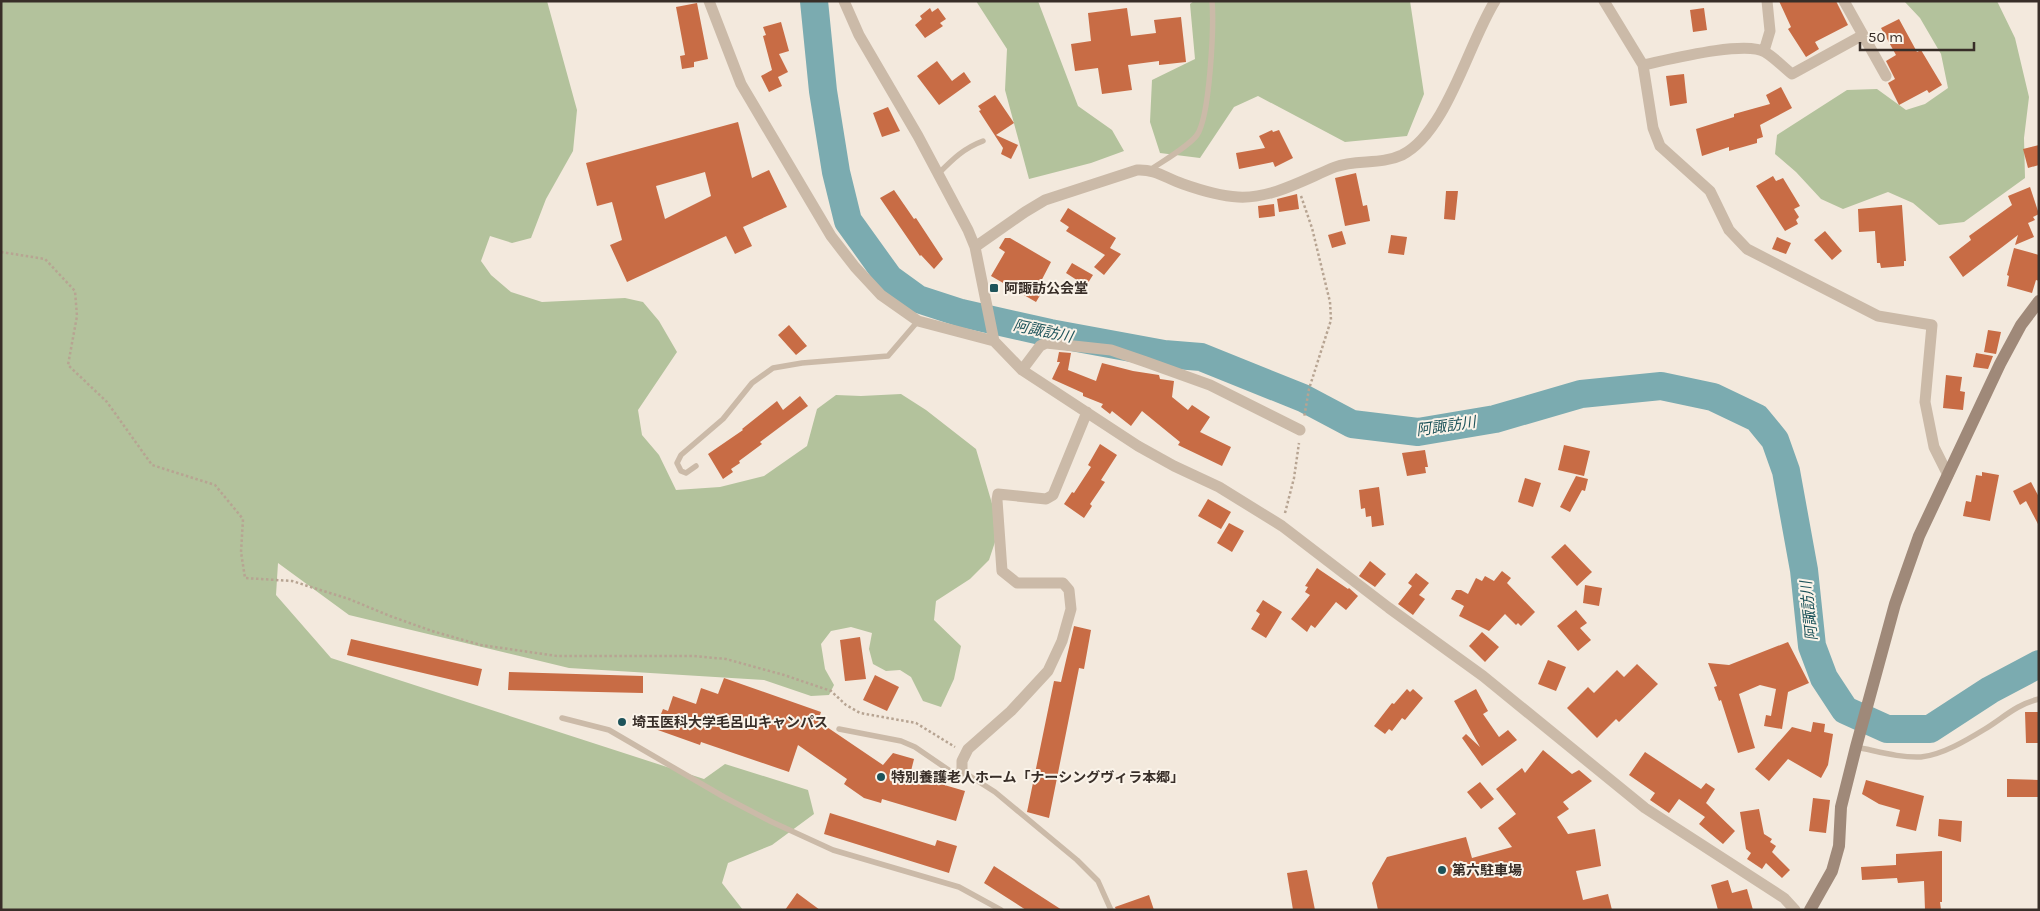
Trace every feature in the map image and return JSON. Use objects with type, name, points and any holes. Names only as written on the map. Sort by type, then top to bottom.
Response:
[{"type":"street","points":[[709,1],[741,84],[830,236],[881,295],[918,321],[994,341],[1022,370],[1138,446],[1174,466],[1219,487],[1282,526],[1483,676],[1645,808],[1784,898],[1795,910]]},
{"type":"street","points":[[844,1],[859,36],[939,173],[968,230],[975,247],[994,341]]},
{"type":"street","points":[[975,247],[1045,200],[1137,170],[1150,170],[1200,190],[1238,197],[1265,195],[1338,166],[1380,162],[1402,155],[1432,129],[1483,20],[1494,1]]},
{"type":"street","points":[[1604,1],[1643,64],[1653,128],[1660,146],[1710,191],[1729,230],[1747,249],[1878,316],[1932,325],[1925,402],[1934,447],[1948,475]]},
{"type":"street","points":[[1764,51],[1770,31],[1767,1]]},
{"type":"street","points":[[1844,1],[1886,76]]},
{"type":"street","points":[[1643,64],[1738,48],[1764,51],[1792,74],[1863,35]]},
{"type":"street","points":[[1810,910],[1832,871],[1839,846],[1841,808],[1857,744],[1895,604],[1916,545],[2000,364],[2021,325],[2039,300]]},
{"type":"street","points":[[1022,370],[1040,346],[1046,344],[1111,350],[1210,385],[1300,430]]},
{"type":"street","points":[[962,771],[962,761],[968,749],[1011,711],[1048,670],[1062,641],[1071,608],[1069,590],[1063,583],[1017,583],[1002,571],[998,494],[1046,499],[1054,495],[1087,412]]},
{"type":"lane","points":[[1150,170],[1197,135],[1204,115],[1214,24],[1212,1]]},
{"type":"lane","points":[[939,173],[958,154],[971,145],[983,141]]},
{"type":"lane","points":[[696,466],[686,472],[681,471],[677,463],[681,455],[723,419],[752,382],[772,368],[802,363],[888,356],[918,321]]},
{"type":"lane","points":[[1857,744],[1902,756],[1922,757],[1942,751],[1965,740],[1984,730],[2019,706],[2039,700]]},
{"type":"lane","points":[[562,718],[609,730],[724,797],[833,850],[959,887],[1001,910]]},
{"type":"lane","points":[[839,729],[901,741],[915,746],[953,772],[962,771],[995,792],[1077,860],[1098,881],[1112,910]]},
{"type":"path","points":[[1282,526],[1294,478],[1300,430],[1309,390],[1331,320],[1330,302],[1312,228],[1296,183]]},
{"type":"path","points":[[1,252],[45,259],[74,291],[76,316],[68,365],[107,402],[152,465],[215,484],[244,519],[240,552],[245,578],[292,581],[349,598],[390,616],[432,631],[481,645],[557,656],[694,656],[726,660],[784,675],[831,691],[846,705],[860,713],[916,724],[966,754]]},
{"type":"green space","points":[[1,1],[547,1],[577,110],[573,151],[546,199],[531,238],[512,243],[490,236],[481,261],[491,275],[511,292],[542,302],[625,298],[643,302],[659,321],[677,352],[638,410],[642,435],[659,455],[676,490],[720,487],[764,476],[807,446],[817,409],[836,395],[901,394],[926,410],[976,449],[993,507],[995,542],[989,560],[970,579],[936,601],[934,620],[961,646],[954,679],[941,707],[923,701],[911,677],[900,670],[886,671],[873,664],[869,649],[872,633],[851,627],[831,631],[821,644],[825,669],[834,685],[829,695],[811,696],[764,680],[569,668],[349,615],[278,563],[276,595],[331,658],[704,779],[725,764],[808,790],[814,814],[772,845],[728,863],[722,883],[743,910],[1,910]]},
{"type":"green space","points":[[976,1],[1038,1],[1078,106],[1112,130],[1124,151],[1091,163],[1029,179],[1005,90],[1007,49]]},
{"type":"green space","points":[[1194,1],[1410,1],[1424,94],[1407,136],[1345,142],[1258,96],[1234,107],[1200,158],[1160,153],[1150,122],[1152,80],[1195,59],[1190,4]]},
{"type":"green space","points":[[1904,1],[1997,1],[2015,38],[2029,97],[2024,138],[2025,178],[1964,222],[1939,225],[1913,203],[1888,192],[1843,209],[1821,199],[1796,172],[1775,154],[1777,135],[1847,90],[1877,89],[1906,110],[1925,104],[1948,88],[1941,54],[1920,18]]},
{"type":"building","points":[[1779,1],[1836,1],[1848,25],[1815,42],[1819,49],[1806,57],[1788,29],[1791,27]]},
{"type":"building","points":[[697,3],[708,59],[694,62],[694,67],[682,69],[680,56],[685,55],[676,7]]},
{"type":"building","points":[[930,8],[932,12],[938,8],[946,19],[940,23],[943,26],[925,38],[915,25],[922,19],[920,16]]},
{"type":"building","points":[[1127,8],[1131,36],[1156,33],[1154,20],[1181,17],[1186,62],[1159,65],[1159,61],[1128,65],[1132,90],[1102,94],[1098,68],[1075,71],[1071,44],[1091,41],[1088,13]]},
{"type":"building","points":[[1704,8],[1707,30],[1693,32],[1690,10]]},
{"type":"building","points":[[1899,19],[1917,52],[1921,50],[1942,85],[1929,93],[1927,90],[1899,105],[1888,83],[1895,79],[1886,61],[1896,55],[1881,28]]},
{"type":"building","points":[[781,22],[789,51],[779,54],[788,72],[778,77],[782,86],[769,92],[761,76],[772,70],[763,36],[766,35],[763,27]]},
{"type":"building","points":[[937,61],[952,81],[964,72],[971,82],[939,105],[917,76]]},
{"type":"building","points":[[1684,74],[1687,103],[1670,106],[1666,76]]},
{"type":"building","points":[[1781,87],[1792,108],[1760,125],[1763,137],[1757,139],[1757,143],[1729,151],[1729,147],[1702,156],[1696,129],[1734,117],[1734,114],[1770,104],[1766,95]]},
{"type":"building","points":[[995,95],[1014,123],[996,135],[1018,145],[1011,159],[1001,154],[1003,148],[979,111],[981,110],[978,106]]},
{"type":"building","points":[[888,107],[900,131],[882,137],[873,113]]},
{"type":"building","points":[[738,122],[752,178],[769,170],[787,207],[743,227],[752,246],[735,254],[726,236],[627,282],[610,245],[622,240],[612,202],[597,206],[586,163]],"holes":[[[705,172],[711,196],[665,219],[656,186]]]},
{"type":"building","points":[[1272,130],[1273,132],[1279,130],[1293,158],[1275,167],[1273,162],[1239,169],[1236,153],[1265,148],[1259,136]]},
{"type":"building","points":[[2039,145],[2039,165],[2028,168],[2023,149]]},
{"type":"building","points":[[1356,173],[1363,206],[1367,205],[1370,221],[1345,226],[1335,178]]},
{"type":"building","points":[[1773,176],[1776,181],[1783,178],[1800,206],[1794,209],[1799,217],[1796,220],[1798,224],[1785,231],[1756,186]]},
{"type":"building","points":[[2030,187],[2039,214],[2033,217],[2035,220],[2028,223],[2034,237],[2015,245],[2018,235],[1963,277],[1949,257],[1971,240],[1969,236],[2012,205],[2008,196]]},
{"type":"building","points":[[894,190],[914,219],[916,218],[943,259],[934,269],[920,256],[880,198]]},
{"type":"building","points":[[1446,191],[1458,191],[1455,220],[1444,219]]},
{"type":"building","points":[[1297,194],[1299,209],[1279,212],[1277,199]]},
{"type":"building","points":[[1274,204],[1275,216],[1259,218],[1258,206]]},
{"type":"building","points":[[1902,205],[1906,261],[1904,261],[1904,266],[1881,268],[1880,263],[1877,263],[1875,231],[1859,232],[1858,209]]},
{"type":"building","points":[[1068,208],[1116,238],[1110,248],[1121,254],[1104,275],[1094,267],[1105,255],[1066,231],[1069,227],[1060,221]]},
{"type":"building","points":[[1342,231],[1346,244],[1332,248],[1328,235]]},
{"type":"building","points":[[1825,231],[1842,251],[1832,260],[1814,240]]},
{"type":"building","points":[[1391,235],[1407,237],[1404,255],[1388,253]]},
{"type":"building","points":[[1777,237],[1791,243],[1786,254],[1772,249]]},
{"type":"building","points":[[1005,238],[1010,238],[1051,262],[1037,289],[1042,292],[1036,302],[991,276],[1005,252],[999,248]]},
{"type":"building","points":[[2014,248],[2039,255],[2039,281],[2036,280],[2032,293],[2007,286],[2009,276],[2007,275]]},
{"type":"building","points":[[1072,263],[1093,275],[1086,286],[1066,273]]},
{"type":"building","points":[[789,325],[807,346],[796,355],[778,335]]},
{"type":"building","points":[[1988,330],[2001,332],[1996,354],[1984,352]]},
{"type":"building","points":[[1059,352],[1071,353],[1068,370],[1096,381],[1102,363],[1159,375],[1160,379],[1174,381],[1172,397],[1188,410],[1192,405],[1210,417],[1200,432],[1231,447],[1222,466],[1178,445],[1180,442],[1142,411],[1131,426],[1112,411],[1110,414],[1101,407],[1103,404],[1083,396],[1083,393],[1052,379],[1060,362],[1057,362]]},
{"type":"building","points":[[1976,353],[1993,356],[1988,369],[1973,367]]},
{"type":"building","points":[[1946,375],[1962,377],[1960,391],[1965,392],[1963,410],[1943,408]]},
{"type":"building","points":[[800,396],[808,406],[760,442],[762,444],[739,461],[740,463],[731,469],[733,472],[723,479],[708,454],[743,430],[777,401],[783,410]]},
{"type":"building","points":[[1100,444],[1117,455],[1101,480],[1105,482],[1090,504],[1092,506],[1084,518],[1064,504],[1072,492],[1074,493],[1091,467],[1088,465]]},
{"type":"building","points":[[1564,445],[1590,451],[1584,476],[1558,470]]},
{"type":"building","points":[[1425,450],[1428,467],[1425,467],[1426,473],[1407,476],[1402,453]]},
{"type":"building","points":[[1982,472],[1999,475],[1990,521],[1963,516],[1966,501],[1971,502],[1976,475],[1982,476]]},
{"type":"building","points":[[1576,476],[1588,479],[1585,491],[1582,490],[1570,512],[1560,507]]},
{"type":"building","points":[[1525,478],[1541,483],[1533,507],[1518,502]]},
{"type":"building","points":[[2031,482],[2039,497],[2039,526],[2026,501],[2020,505],[2013,491]]},
{"type":"building","points":[[1379,487],[1384,525],[1372,527],[1371,516],[1366,517],[1365,508],[1361,509],[1359,490]]},
{"type":"building","points":[[1208,499],[1231,512],[1221,529],[1198,516]]},
{"type":"building","points":[[1229,523],[1244,531],[1232,552],[1217,543]]},
{"type":"building","points":[[1565,544],[1592,572],[1577,586],[1551,557]]},
{"type":"building","points":[[1370,561],[1386,574],[1375,587],[1359,576]]},
{"type":"building","points":[[1317,568],[1349,588],[1358,596],[1346,610],[1336,602],[1315,628],[1311,625],[1307,632],[1291,619],[1310,595],[1305,592],[1308,587],[1305,586]]},
{"type":"building","points":[[1502,571],[1511,578],[1507,583],[1535,612],[1521,626],[1518,623],[1516,625],[1505,614],[1489,631],[1459,616],[1464,606],[1451,599],[1456,590],[1461,590],[1468,594],[1476,578],[1482,581],[1485,576],[1494,581]]},
{"type":"building","points":[[1416,573],[1429,583],[1419,595],[1425,599],[1413,615],[1398,604],[1412,586],[1408,583]]},
{"type":"building","points":[[1585,585],[1602,588],[1599,606],[1583,603]]},
{"type":"building","points":[[1263,600],[1282,612],[1266,638],[1251,629],[1260,614],[1256,611]]},
{"type":"building","points":[[1576,610],[1587,623],[1580,628],[1591,640],[1578,651],[1557,626]]},
{"type":"building","points":[[1074,626],[1091,630],[1084,669],[1079,668],[1049,818],[1027,812],[1054,681],[1061,682]]},
{"type":"building","points":[[1482,632],[1499,647],[1485,662],[1469,646]]},
{"type":"building","points":[[860,637],[866,679],[845,681],[840,640]]},
{"type":"building","points":[[351,639],[482,669],[478,686],[347,655]]},
{"type":"building","points":[[1788,642],[1809,683],[1788,692],[1782,729],[1764,726],[1766,715],[1771,716],[1776,689],[1760,685],[1739,694],[1755,748],[1738,753],[1721,700],[1719,701],[1714,687],[1717,686],[1708,663],[1729,665]]},
{"type":"building","points":[[1548,660],[1566,667],[1556,691],[1538,684]]},
{"type":"building","points":[[1637,664],[1658,684],[1619,722],[1616,719],[1597,738],[1567,708],[1588,687],[1594,693],[1617,670],[1624,677]]},
{"type":"building","points":[[509,672],[643,676],[643,693],[508,690]]},
{"type":"building","points":[[875,675],[899,687],[887,711],[863,700]]},
{"type":"building","points":[[724,678],[821,712],[818,721],[883,765],[893,753],[914,759],[910,775],[965,791],[956,821],[882,799],[881,803],[864,798],[844,784],[847,779],[798,745],[789,772],[701,742],[700,745],[655,729],[663,709],[668,711],[673,696],[696,704],[701,688],[718,694]]},
{"type":"building","points":[[1407,689],[1410,692],[1413,689],[1423,698],[1405,720],[1402,718],[1392,731],[1389,729],[1385,734],[1374,726],[1392,703],[1394,704]]},
{"type":"building","points":[[1476,689],[1488,711],[1483,714],[1499,737],[1508,730],[1517,740],[1482,766],[1462,738],[1466,734],[1480,747],[1454,701]]},
{"type":"building","points":[[2025,712],[2039,712],[2039,743],[2026,743]]},
{"type":"building","points":[[1813,722],[1825,724],[1824,732],[1833,734],[1828,765],[1821,778],[1788,759],[1769,781],[1755,769],[1792,727],[1811,732]]},
{"type":"building","points":[[1543,750],[1572,774],[1579,770],[1592,781],[1563,802],[1569,809],[1557,817],[1568,834],[1595,829],[1601,866],[1576,871],[1583,900],[1608,894],[1612,910],[1378,910],[1372,883],[1387,857],[1466,837],[1472,858],[1512,847],[1498,828],[1516,814],[1496,789],[1522,768],[1525,773]]},
{"type":"building","points":[[1645,752],[1701,789],[1706,783],[1715,789],[1706,803],[1735,831],[1723,844],[1699,824],[1705,817],[1679,799],[1669,813],[1650,800],[1655,793],[1629,775]]},
{"type":"building","points":[[2007,779],[2039,780],[2039,797],[2007,797]]},
{"type":"building","points":[[1866,780],[1924,796],[1916,831],[1896,826],[1900,810],[1879,804],[1862,794]]},
{"type":"building","points":[[1480,782],[1494,799],[1481,809],[1467,792]]},
{"type":"building","points":[[1813,798],[1830,800],[1826,833],[1809,831]]},
{"type":"building","points":[[1759,809],[1764,834],[1772,839],[1770,842],[1776,846],[1772,852],[1790,870],[1782,878],[1766,863],[1762,869],[1747,859],[1751,853],[1746,849],[1740,812]]},
{"type":"building","points":[[830,813],[935,846],[937,840],[957,846],[949,873],[824,834]]},
{"type":"building","points":[[1939,819],[1962,821],[1961,842],[1938,836]]},
{"type":"building","points":[[1942,851],[1941,910],[1925,910],[1924,881],[1898,883],[1897,878],[1862,880],[1861,867],[1896,865],[1896,854]]},
{"type":"building","points":[[994,866],[1062,910],[1026,910],[984,883]]},
{"type":"building","points":[[1307,870],[1315,910],[1293,910],[1287,873]]},
{"type":"building","points":[[1728,880],[1732,893],[1747,889],[1753,910],[1718,910],[1711,885]]},
{"type":"building","points":[[797,893],[820,910],[785,910]]},
{"type":"building","points":[[1149,895],[1154,910],[1116,910],[1115,907]]},
{"type":"waterway","name":"阿諏訪川","points":[[814,1],[823,91],[836,172],[848,221],[889,278],[918,299],[961,313],[1050,333],[1164,354],[1201,357],[1303,398],[1352,424],[1418,432],[1495,419],[1581,394],[1661,386],[1713,397],[1757,418],[1775,440],[1786,471],[1804,570],[1812,646],[1824,678],[1845,710],[1887,729],[1930,729],[1990,690],[2039,664]]},
{"type":"place","name":"阿諏訪公会堂","points":[[994,288]]},
{"type":"place","name":"埼玉医科大学毛呂山キャンパス","points":[[622,722]]},
{"type":"place","name":"特別養護老人ホーム「ナーシングヴィラ本郷」","points":[[881,777]]},
{"type":"place","name":"第六駐車場","points":[[1442,870]]}]
